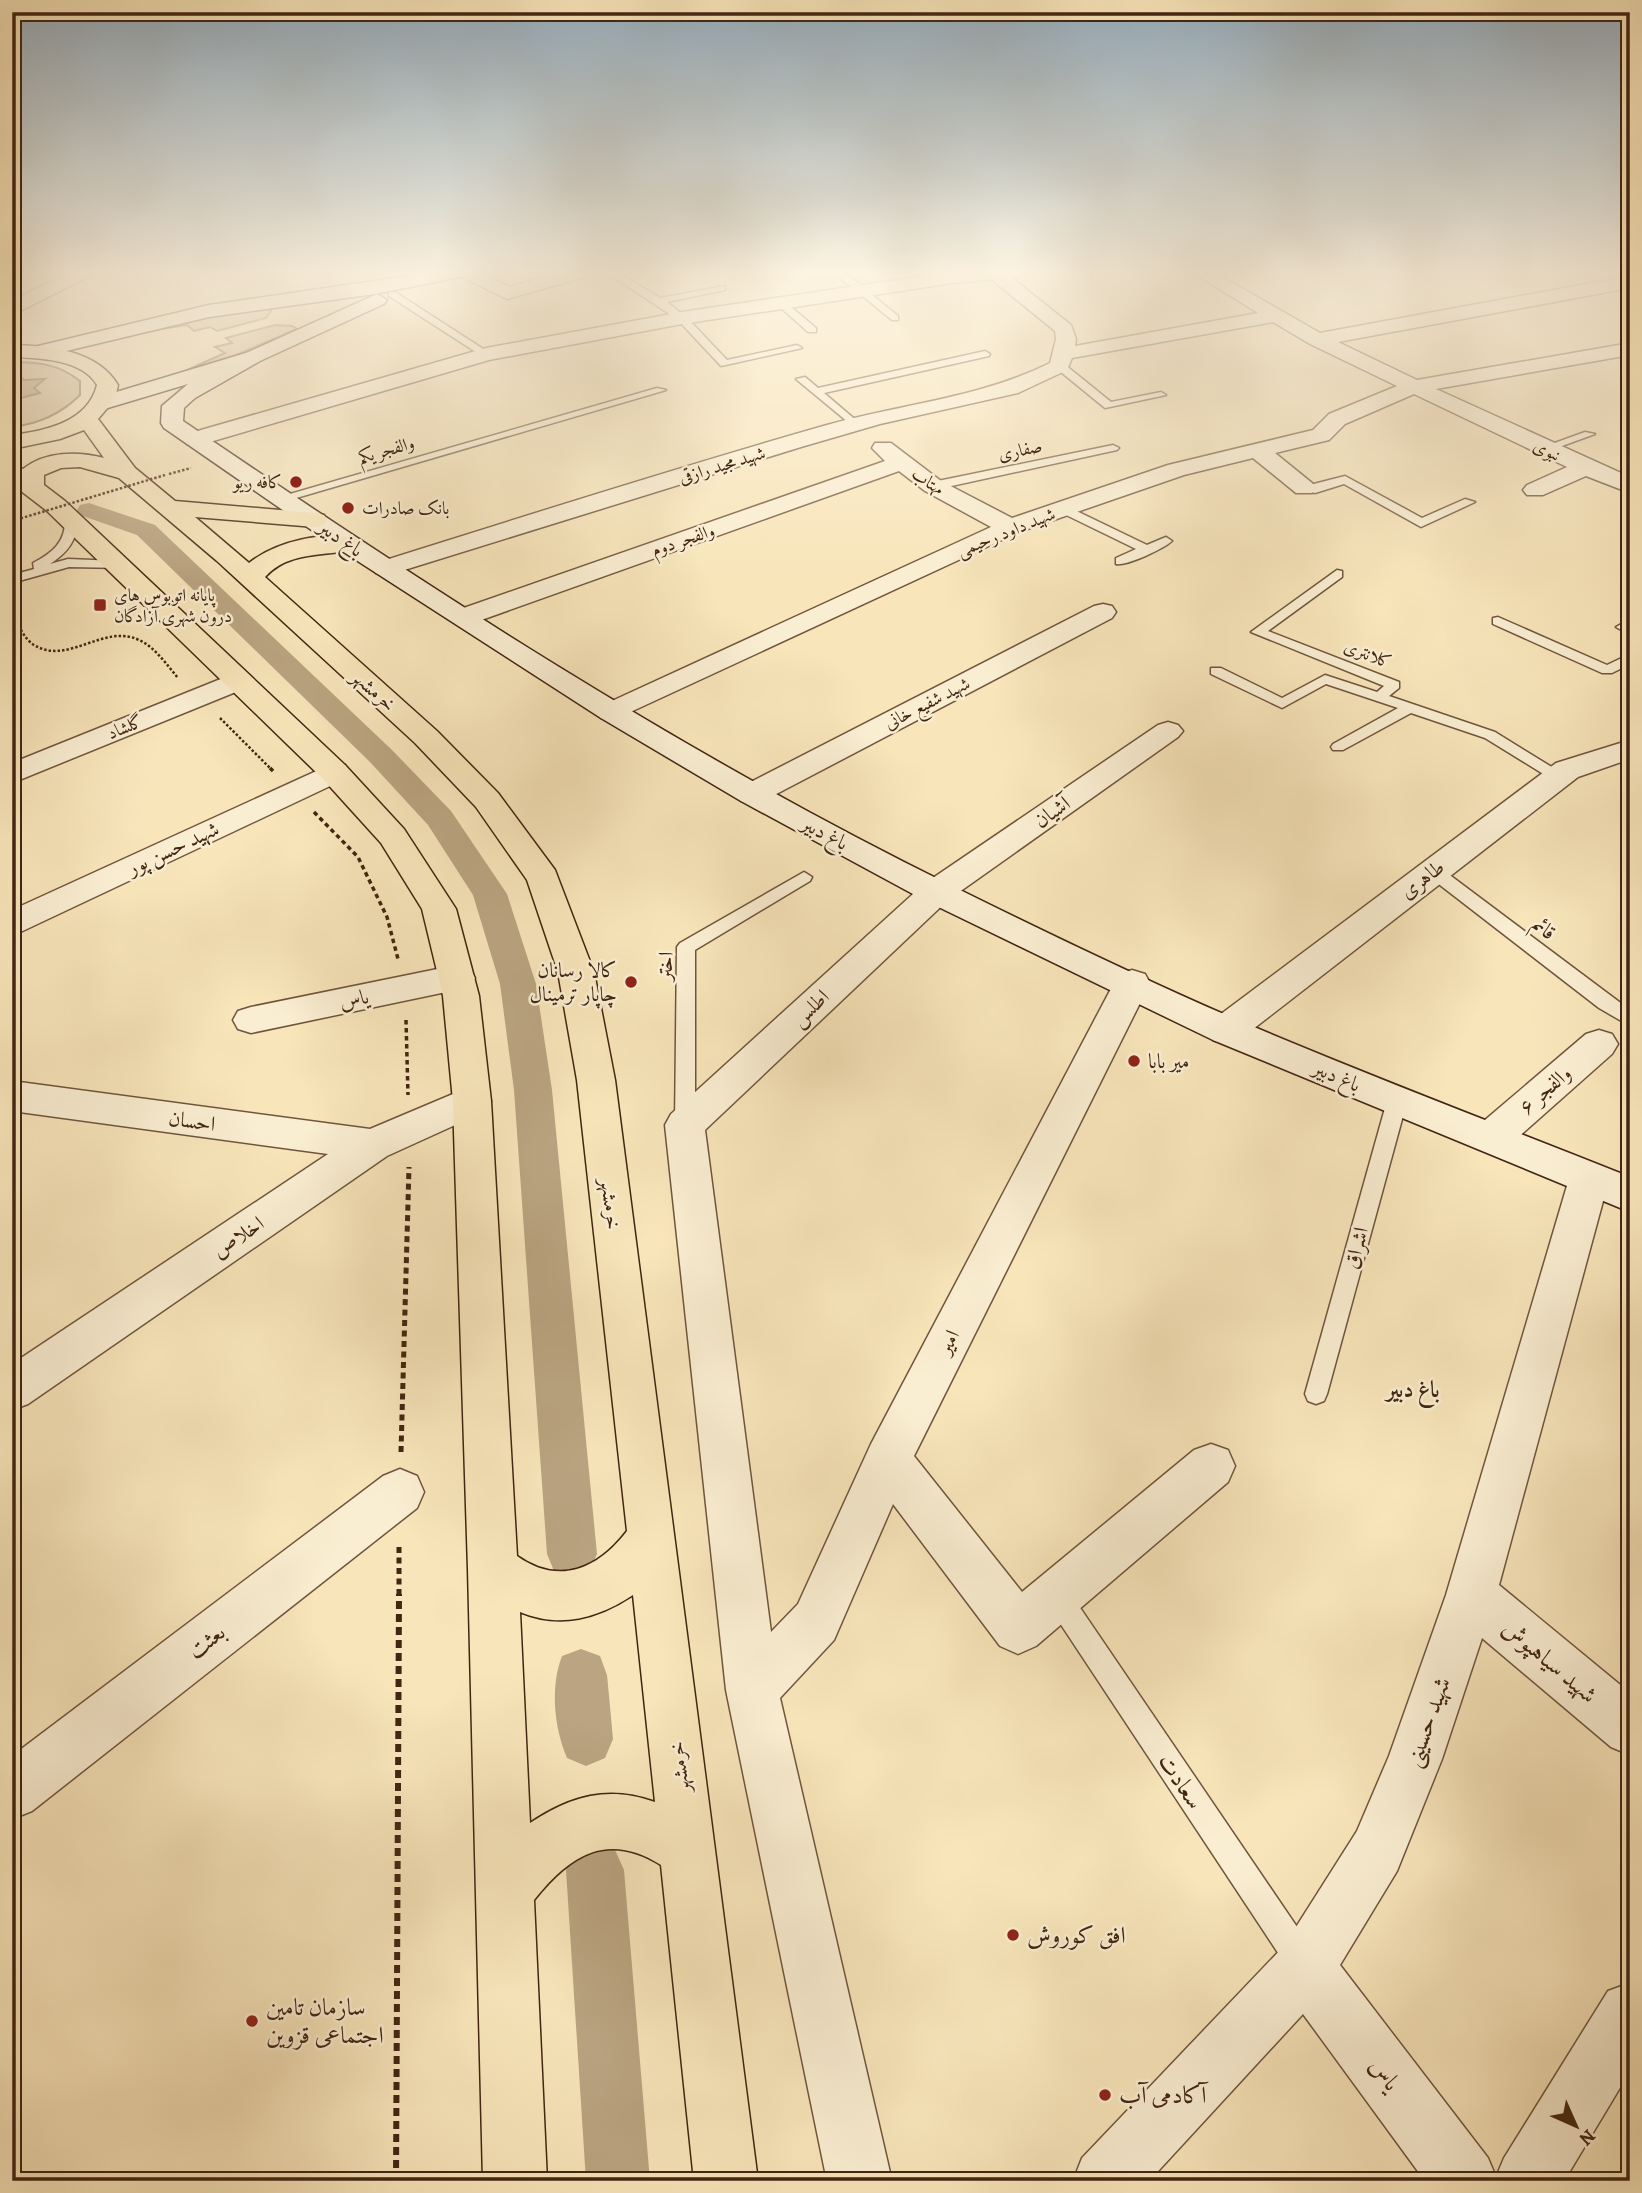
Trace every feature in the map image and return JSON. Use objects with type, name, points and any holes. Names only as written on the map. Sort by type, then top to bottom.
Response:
[{"type":"main road","points":[[12,442],[48,435],[94,412],[107,391],[105,378],[101,374]]},
{"type":"main road","name":"خرمشهر","points":[[94,412],[154,485],[250,578],[443,755],[487,800],[543,878],[576,972],[596,1080],[726,2181]]},
{"type":"main road","points":[[315,520],[154,485],[98,461],[83,458],[64,460],[33,472],[33,500],[118,565],[334,772],[393,836],[439,909],[461,996],[472,1101],[493,1569],[515,2181]]},
{"type":"main road","points":[[250,578],[266,562],[292,551],[348,544]]},
{"type":"main road","points":[[493,1569],[510,1584],[530,1593],[553,1598],[577,1596],[622,1576],[639,1558],[652,1538]]},
{"type":"main road","points":[[504,1891],[525,1862],[551,1840],[579,1826],[608,1819],[637,1822],[664,1831],[688,1849]]},
{"type":"street","points":[[94,412],[203,374]]},
{"type":"street","name":"باغ دبیر","points":[[221,374],[187,393],[173,405],[172,423],[348,544],[611,712],[752,794],[936,892],[1226,1030],[1609,1187]]},
{"type":"street","points":[[195,439],[416,374]]},
{"type":"street","name":"شهید مجید رازقی","points":[[385,568],[854,424],[999,392],[1033,382],[1043,374]]},
{"type":"street","name":"نبوی","points":[[1387,374],[1544,449],[1630,486]]},
{"type":"street","name":"شهید داود رحیمی","points":[[611,712],[1010,527],[1176,470],[1321,435],[1337,419],[1413,387],[1485,374]]},
{"type":"street","name":"مهتاب","points":[[854,424],[933,486],[1010,527]]},
{"type":"street","points":[[1258,451],[1304,488]]},
{"type":"street","name":"والفجر دوم","points":[[464,617],[901,463]]},
{"type":"street","points":[[1535,490],[1586,467]]},
{"type":"street","name":"شهید شفیع خانی","points":[[752,794],[1103,612]]},
{"type":"street","name":"گلشاد","points":[[12,774],[238,681]]},
{"type":"street","name":"آشیان","points":[[936,892],[1168,731]]},
{"type":"street","name":"طاهری","points":[[1226,1030],[1567,770],[1630,749]]},
{"type":"street","name":"شهید حسن پور","points":[[12,924],[334,772]]},
{"type":"street","name":"اطلس","points":[[685,1125],[936,892]]},
{"type":"street","name":"یاس","points":[[251,1020],[457,978]]},
{"type":"street","name":"امیر","points":[[752,1690],[816,1622],[888,1460],[1132,983]]},
{"type":"street","name":"والفجر ۶","points":[[1492,1137],[1599,1044]]},
{"type":"street","name":"احسان","points":[[12,1096],[373,1145]]},
{"type":"street","name":"اخلاص","points":[[12,1389],[373,1145],[472,1101]]},
{"type":"street","points":[[685,1125],[752,1690],[860,2181]]},
{"type":"street","name":"شهید حسینی","points":[[1105,2181],[1305,1967],[1377,1851],[1415,1759],[1609,1187]]},
{"type":"street","points":[[888,1460],[1018,1628],[1211,1466]]},
{"type":"street","name":"بعثت","points":[[12,1791],[400,1492]]},
{"type":"street","name":"شهید سیاهپوش","points":[[1471,1595],[1630,1728]]},
{"type":"street","name":"یاس","points":[[1305,1967],[1465,2181]]},
{"type":"street","points":[[1527,2181],[1630,2013]]},
{"type":"lane","points":[[816,392],[895,374]]},
{"type":"lane","points":[[1076,374],[1109,406],[1161,395]]},
{"type":"lane","points":[[801,379],[854,424]]},
{"type":"lane","name":"والفجر یکم","points":[[282,498],[661,390]]},
{"type":"lane","points":[[1544,449],[1590,434]]},
{"type":"lane","name":"صفاری","points":[[933,486],[1113,448]]},
{"type":"lane","points":[[1304,488],[1315,489],[1345,480],[1421,523],[1469,502]]},
{"type":"lane","points":[[12,579],[54,557],[66,543],[72,530],[33,500]]},
{"type":"lane","points":[[1063,509],[1148,550]]},
{"type":"lane","points":[[1120,561],[1166,541]]},
{"type":"lane","points":[[12,579],[68,563],[118,565]]},
{"type":"lane","name":"کلانتری","points":[[1337,574],[1258,632],[1394,685],[1379,696]]},
{"type":"lane","points":[[1498,621],[1607,670],[1630,658]]},
{"type":"lane","points":[[1216,671],[1282,704],[1325,679],[1379,696]]},
{"type":"lane","name":"کلانتری","points":[[1379,696],[1490,735],[1558,777]]},
{"type":"lane","points":[[1338,747],[1411,707]]},
{"type":"lane","name":"قائم","points":[[1433,871],[1605,1003],[1630,1019]]},
{"type":"lane","name":"اختر","points":[[685,1125],[686,947],[804,877]]},
{"type":"lane","name":"اشراق","points":[[1316,1394],[1397,1101]]},
{"type":"lane","name":"سعادت","points":[[1056,1595],[1305,1967]]},
{"type":"path","points":[[33,500],[154,485]]},
{"type":"path","points":[[12,614],[33,644],[44,648],[59,650],[118,636],[139,640],[358,857],[387,917],[405,989],[410,1129],[400,1492],[396,2181]]},
{"type":"shaded area","points":[[12,374],[71,374],[80,381],[80,395],[65,408],[49,417],[12,427]]},
{"type":"shaded area","points":[[18,374],[24,380],[45,379],[34,388],[40,393],[21,398],[12,405],[12,376]]},
{"type":"waterway","points":[[89,510],[146,530],[381,756],[440,818],[490,894],[518,984],[533,1090],[572,1554]]},
{"type":"waterway","points":[[581,1675],[586,1739]]},
{"type":"waterway","points":[[595,1870],[618,2181]]},
{"type":"place","name":"کافه ریو","points":[[296,482]]},
{"type":"place","name":"بانک صادرات","points":[[348,508]]},
{"type":"place","name":"پایانه اتوبوس های درون شهری آزادگان","points":[[100,605]]},
{"type":"place","name":"کالا رسانان چاپار ترمینال","points":[[631,982]]},
{"type":"place","name":"میر بابا","points":[[1134,1061]]},
{"type":"place","name":"افق کوروش","points":[[1013,1935]]},
{"type":"place","name":"سازمان تامین اجتماعی قزوین","points":[[252,2021]]},
{"type":"place","name":"آکادمی آب","points":[[1105,2095]]},
{"type":"district","name":"باغ دبیر","points":[[1413,1389]]}]
